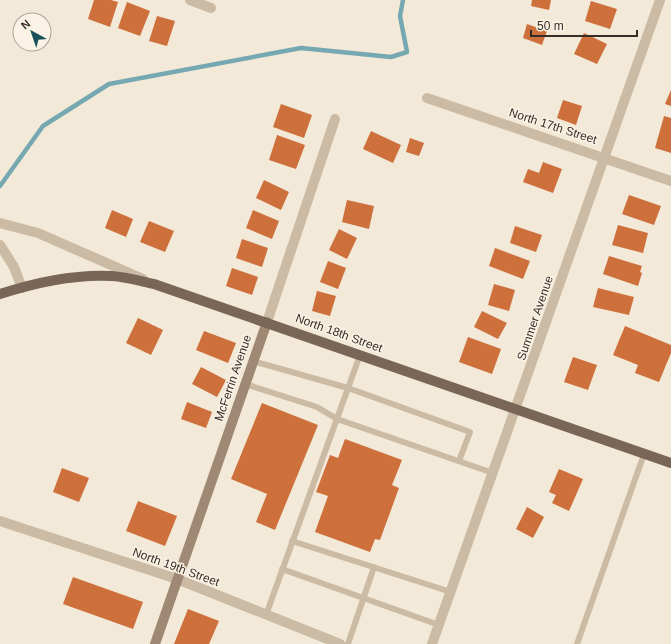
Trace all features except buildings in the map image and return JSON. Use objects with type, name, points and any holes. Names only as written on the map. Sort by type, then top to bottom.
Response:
[{"type":"main road","points":[[0,294],[49,282],[112,276],[154,284]]},
{"type":"main road","name":"North 18th Street","points":[[154,284],[671,463]]},
{"type":"street","points":[[190,0],[211,8]]},
{"type":"street","name":"Summer Avenue","points":[[432,644],[660,0]]},
{"type":"street","name":"North 17th Street","points":[[427,98],[605,157],[671,181]]},
{"type":"street","name":"McFerrin Avenue","points":[[155,644],[335,119]]},
{"type":"street","name":"North 18th Street","points":[[0,223],[38,233],[154,284]]},
{"type":"street","points":[[0,244],[7,252],[22,288]]},
{"type":"street","name":"North 19th Street","points":[[0,521],[177,579],[340,644]]},
{"type":"lane","points":[[266,615],[360,355]]},
{"type":"lane","points":[[253,361],[348,388],[470,432],[459,462]]},
{"type":"lane","points":[[244,384],[317,407],[336,419],[493,473]]},
{"type":"lane","points":[[577,644],[644,454]]},
{"type":"lane","points":[[292,541],[451,592]]},
{"type":"lane","points":[[348,644],[374,567]]},
{"type":"lane","points":[[282,569],[439,625]]},
{"type":"waterway","points":[[0,186],[43,126],[109,84],[301,48],[391,57],[407,52],[400,16],[403,0]]}]
